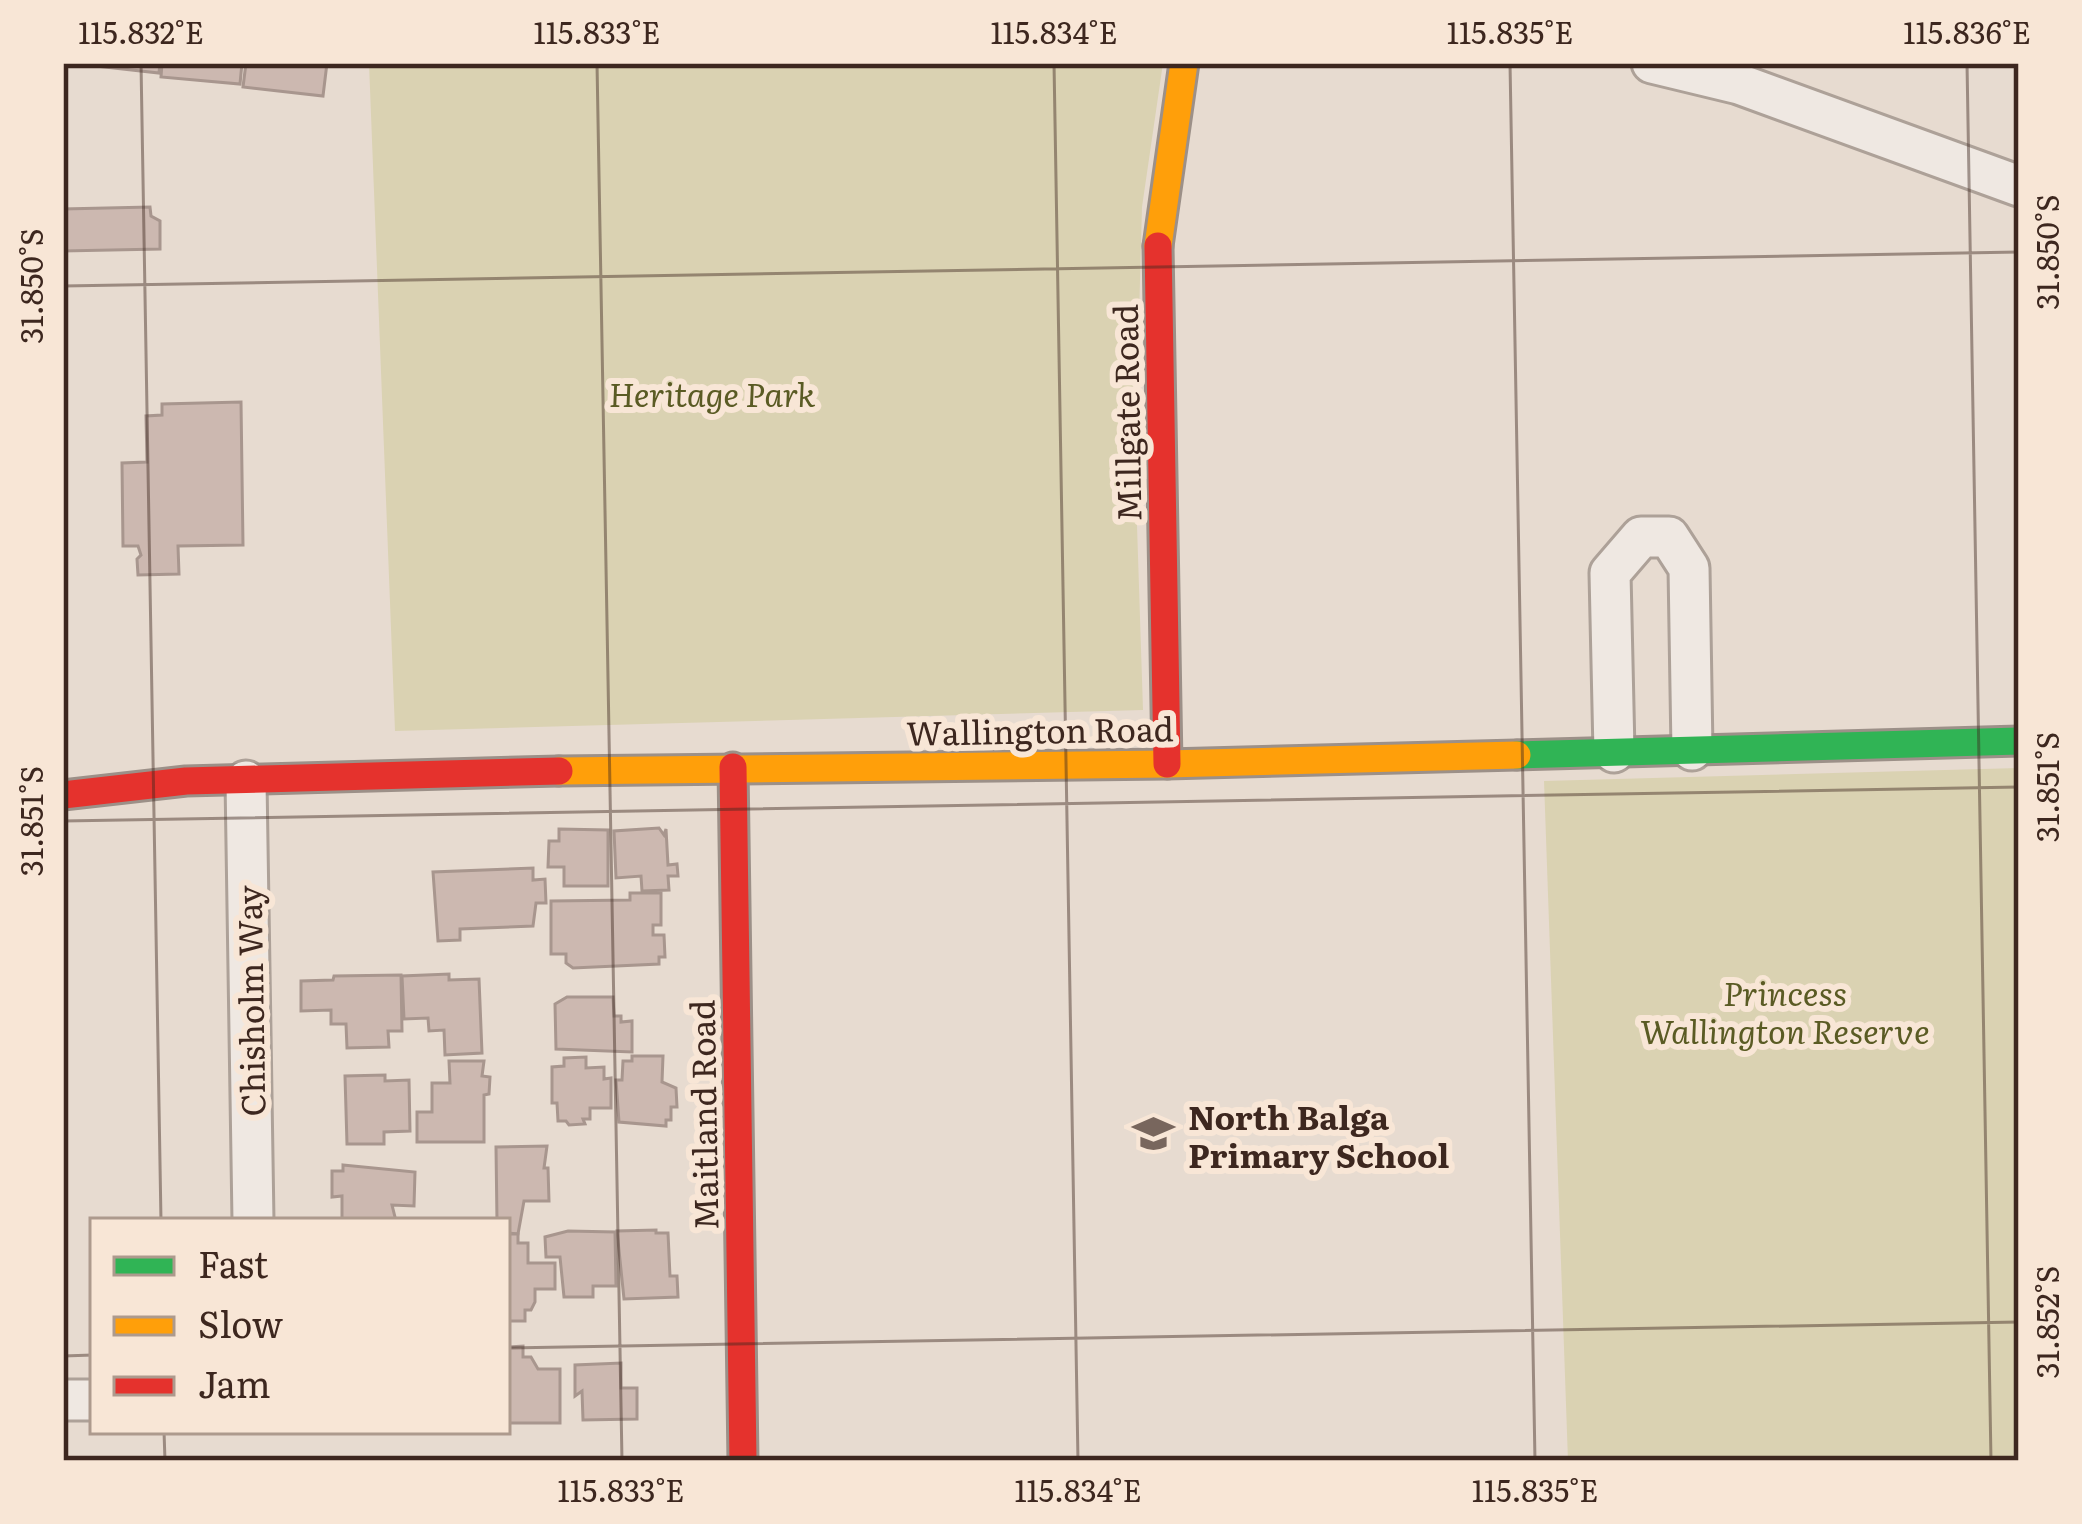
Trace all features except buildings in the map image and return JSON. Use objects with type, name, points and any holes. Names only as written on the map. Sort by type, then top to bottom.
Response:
[{"type":"street","name":"Millgate Road","points":[[1167,764],[1158,249],[1184,63]]},
{"type":"street","points":[[1652,63],[1739,83],[2019,186]]},
{"type":"street","points":[[1614,752],[1610,573],[1641,537],[1669,537],[1689,568],[1692,750]]},
{"type":"street","name":"Wallington Road","points":[[63,795],[186,782],[733,767],[1167,764],[2019,741]]},
{"type":"street","name":"Maitland Road","points":[[733,767],[743,1461]]},
{"type":"street","name":"Chisholm Way","points":[[246,781],[253,1218]]},
{"type":"green space","name":"Heritage Park","points":[[369,63],[1163,63],[1142,207],[1135,464],[1143,710],[395,731]]},
{"type":"green space","name":"Princess Wallington Reserve","points":[[2019,768],[2019,1461],[1568,1461],[1544,781]]},
{"type":"traffic: fast","points":[[1517,755],[2019,741]]},
{"type":"traffic: slow","points":[[1158,246],[1184,63]]},
{"type":"traffic: slow","points":[[559,771],[1517,755]]},
{"type":"traffic: jam","points":[[1158,246],[1167,764]]},
{"type":"traffic: jam","points":[[733,767],[743,1461]]},
{"type":"traffic: jam","points":[[63,795],[186,781],[559,771]]},
{"type":"place","name":"North Balga Primary School","points":[[1154,1134]]}]
